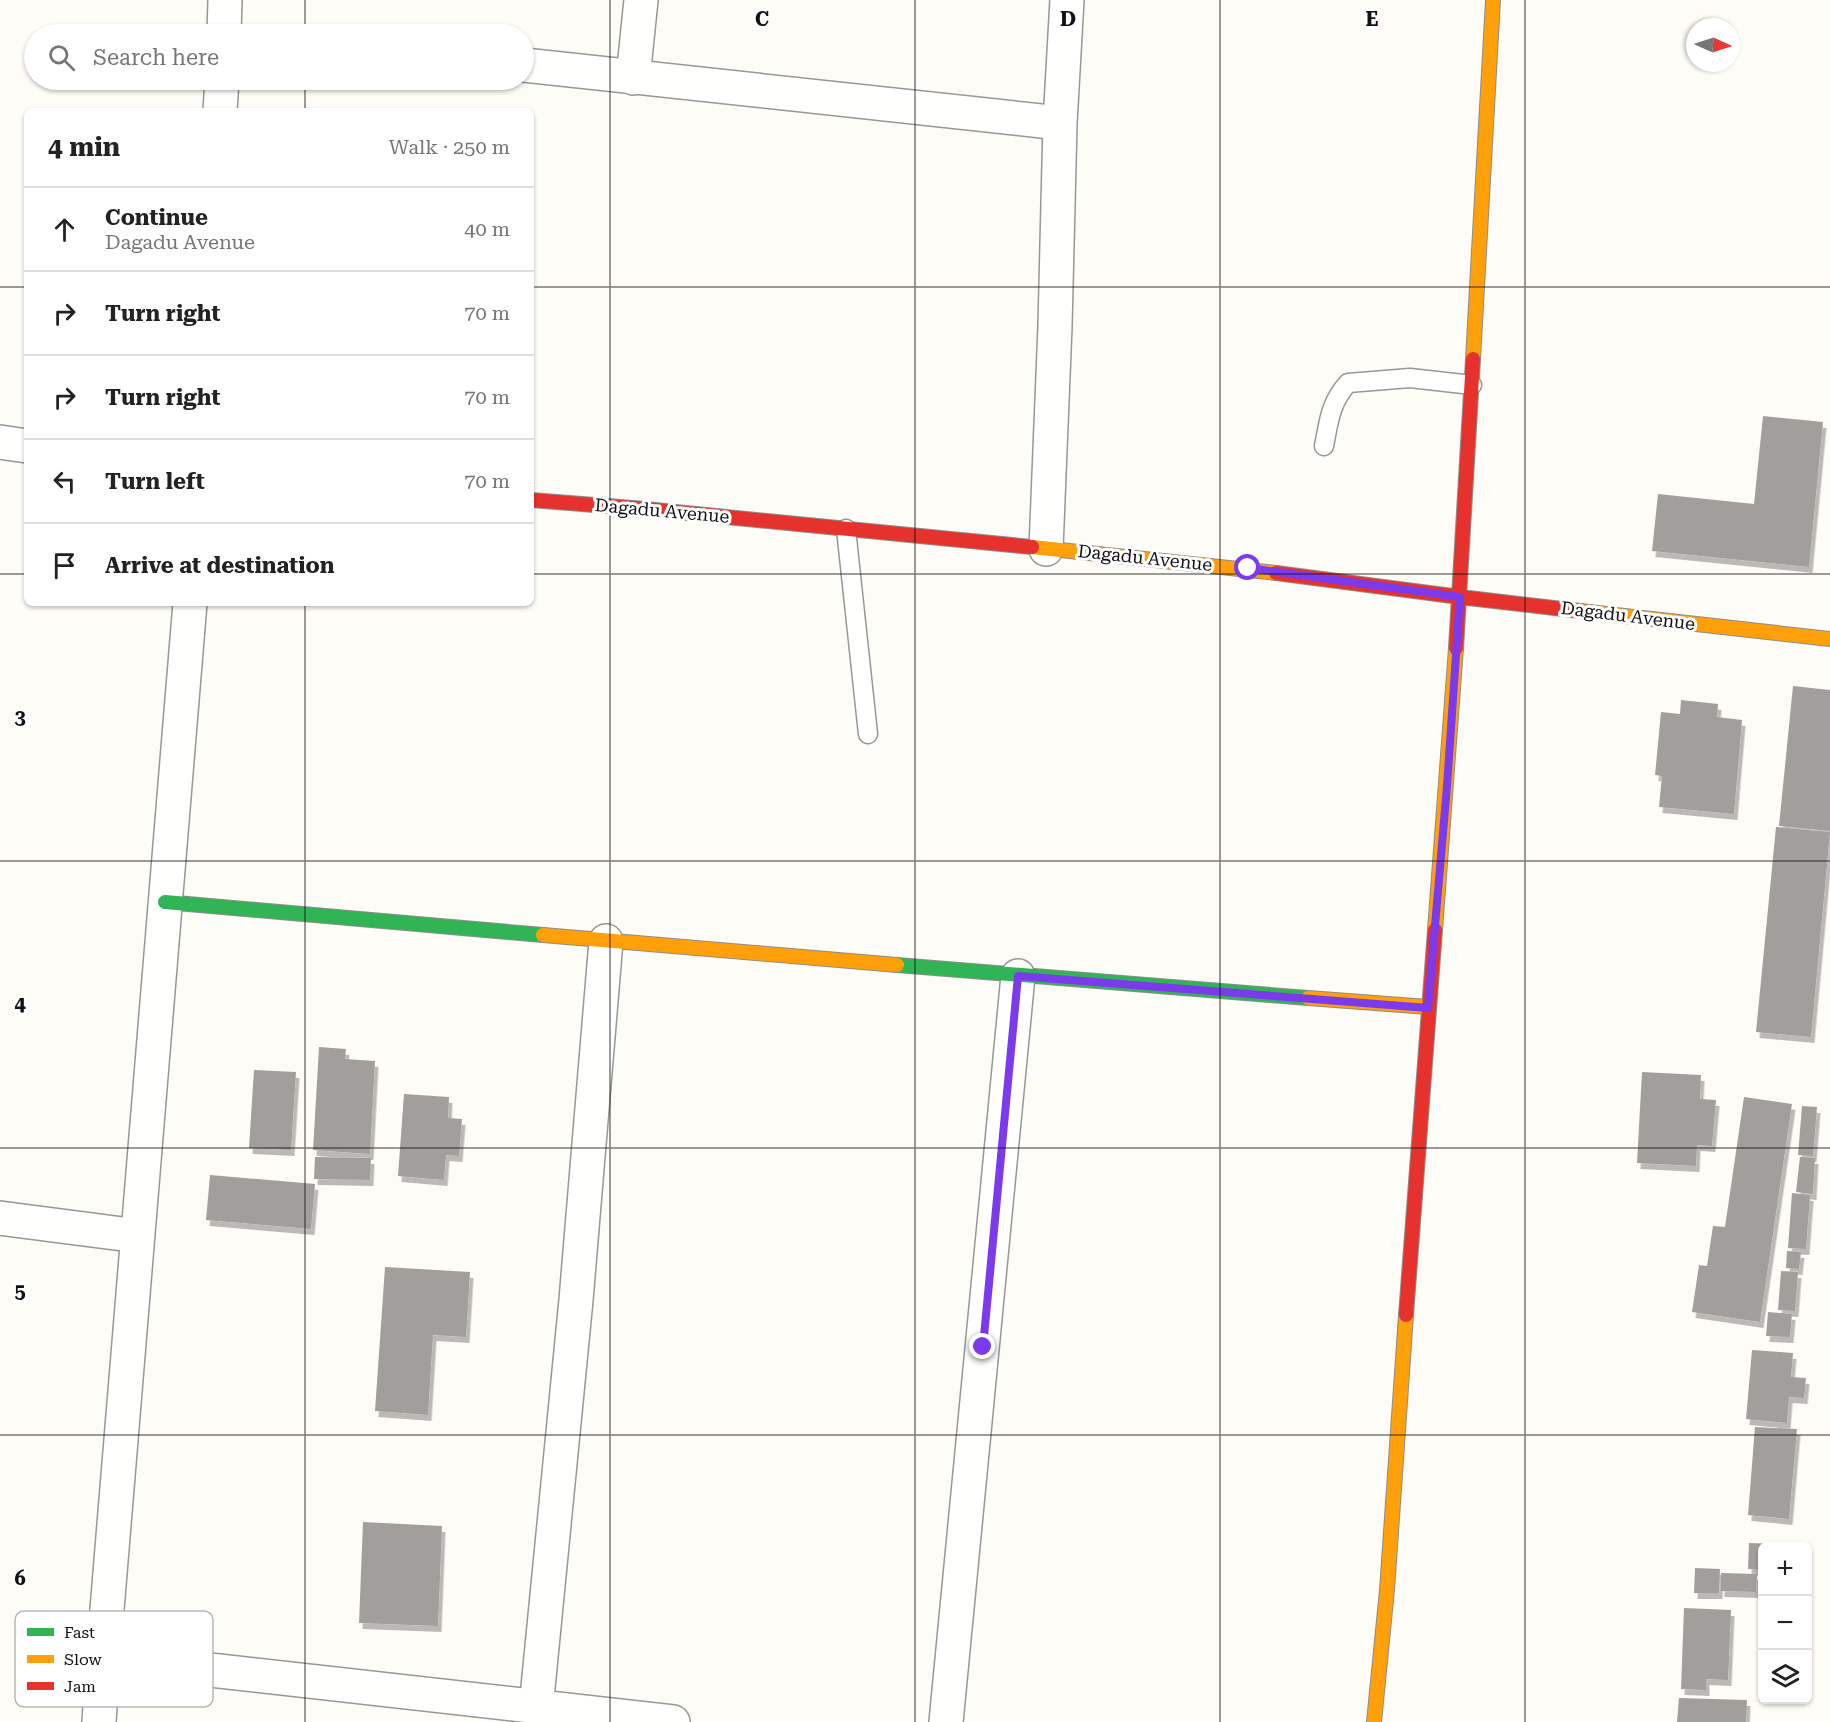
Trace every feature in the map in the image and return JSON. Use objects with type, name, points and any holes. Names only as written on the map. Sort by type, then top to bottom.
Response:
[{"type":"street","points":[[224,24],[225,0]]},
{"type":"street","points":[[633,78],[640,0]]},
{"type":"street","points":[[1046,549],[1060,123],[1067,0]]},
{"type":"street","points":[[1374,1722],[1387,1590],[1428,1008],[1447,786],[1460,597],[1493,0]]},
{"type":"street","points":[[534,66],[1060,123]]},
{"type":"street","points":[[220,108],[221,90]]},
{"type":"street","points":[[0,442],[24,446]]},
{"type":"street","name":"Dagadu Avenue","points":[[534,500],[1248,568],[1460,597],[1830,639]]},
{"type":"street","points":[[107,1611],[190,606]]},
{"type":"street","points":[[165,902],[1018,976],[1428,1008]]},
{"type":"street","points":[[536,1708],[576,1300],[606,941]]},
{"type":"street","points":[[946,1722],[1018,976]]},
{"type":"street","points":[[0,1218],[138,1236]]},
{"type":"street","points":[[213,1670],[673,1722]]},
{"type":"street","points":[[99,1722],[100,1707]]},
{"type":"lane","points":[[1324,446],[1337,395],[1348,383],[1410,378],[1472,385]]},
{"type":"lane","points":[[846,529],[868,734]]},
{"type":"building","points":[[1763,416],[1823,422],[1809,567],[1652,551],[1658,494],[1754,504]]},
{"type":"building","points":[[1793,686],[1830,690],[1830,831],[1779,826]]},
{"type":"building","points":[[1681,700],[1718,704],[1717,717],[1742,720],[1734,814],[1659,807],[1662,776],[1655,775],[1661,712],[1680,714]]},
{"type":"building","points":[[1776,827],[1830,832],[1811,1037],[1756,1032]]},
{"type":"building","points":[[319,1047],[346,1049],[345,1059],[375,1061],[370,1154],[313,1150]]},
{"type":"building","points":[[254,1070],[296,1072],[291,1150],[249,1148]]},
{"type":"building","points":[[1642,1072],[1701,1075],[1700,1099],[1716,1100],[1712,1146],[1697,1145],[1696,1166],[1637,1163]]},
{"type":"building","points":[[404,1094],[449,1097],[448,1118],[462,1119],[459,1156],[446,1155],[444,1180],[398,1176]]},
{"type":"building","points":[[1744,1097],[1792,1104],[1760,1322],[1692,1312],[1699,1265],[1707,1266],[1713,1226],[1725,1227]]},
{"type":"building","points":[[1802,1106],[1817,1107],[1813,1156],[1798,1155]]},
{"type":"building","points":[[315,1157],[371,1158],[370,1180],[314,1179]]},
{"type":"building","points":[[1800,1157],[1815,1158],[1813,1194],[1796,1192]]},
{"type":"building","points":[[210,1175],[315,1184],[311,1229],[206,1220]]},
{"type":"building","points":[[1792,1193],[1810,1195],[1806,1249],[1788,1248]]},
{"type":"building","points":[[1787,1251],[1801,1252],[1799,1269],[1786,1268]]},
{"type":"building","points":[[385,1267],[470,1272],[466,1337],[433,1335],[428,1415],[375,1411]]},
{"type":"building","points":[[1781,1271],[1798,1272],[1795,1311],[1778,1310]]},
{"type":"building","points":[[1768,1312],[1792,1314],[1790,1337],[1766,1336]]},
{"type":"building","points":[[1752,1350],[1793,1353],[1791,1377],[1806,1378],[1804,1398],[1789,1397],[1787,1423],[1746,1419]]},
{"type":"building","points":[[1755,1427],[1797,1429],[1789,1519],[1748,1515]]},
{"type":"building","points":[[363,1522],[442,1526],[438,1626],[359,1623]]},
{"type":"building","points":[[1749,1543],[1758,1543],[1758,1570],[1748,1569]]},
{"type":"building","points":[[1695,1568],[1720,1569],[1719,1593],[1694,1593]]},
{"type":"building","points":[[1721,1573],[1757,1574],[1756,1592],[1721,1591]]},
{"type":"building","points":[[1684,1608],[1731,1610],[1728,1680],[1706,1679],[1706,1690],[1681,1689]]},
{"type":"building","points":[[1679,1698],[1747,1700],[1746,1722],[1677,1722]]},
{"type":"traffic: fast","points":[[165,902],[543,935]]},
{"type":"traffic: fast","points":[[897,965],[1308,998]]},
{"type":"traffic: slow","points":[[1473,359],[1493,0]]},
{"type":"traffic: slow","points":[[1032,547],[1276,573]]},
{"type":"traffic: slow","points":[[1580,611],[1830,639]]},
{"type":"traffic: slow","points":[[1435,930],[1456,648]]},
{"type":"traffic: slow","points":[[543,935],[897,965]]},
{"type":"traffic: slow","points":[[1308,998],[1428,1007]]},
{"type":"traffic: slow","points":[[1374,1722],[1387,1590],[1406,1315]]},
{"type":"traffic: jam","points":[[1456,648],[1473,359]]},
{"type":"traffic: jam","points":[[534,500],[1032,547]]},
{"type":"traffic: jam","points":[[1276,573],[1580,611]]},
{"type":"traffic: jam","points":[[1406,1315],[1435,930]]},
{"type":"route","points":[[983,1347],[1018,976],[1428,1008],[1460,597],[1248,568]]}]
